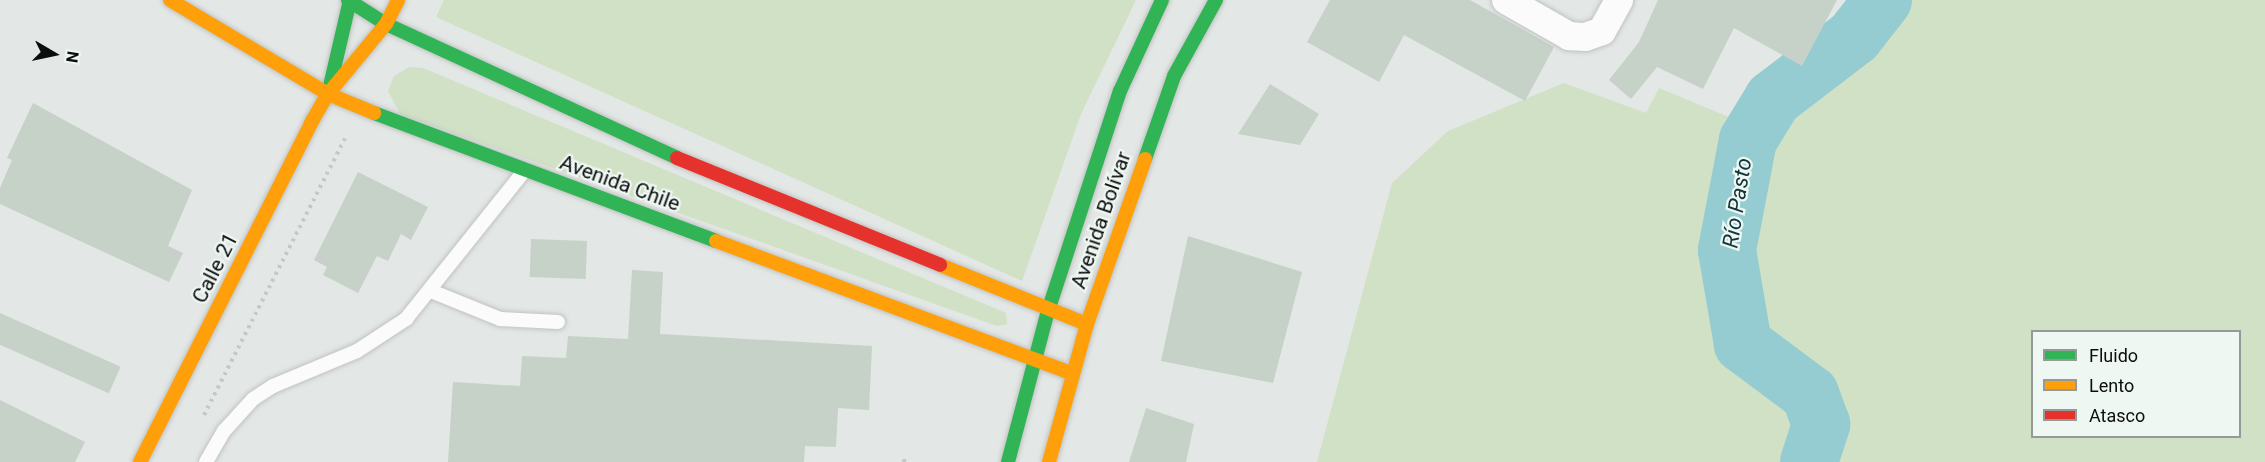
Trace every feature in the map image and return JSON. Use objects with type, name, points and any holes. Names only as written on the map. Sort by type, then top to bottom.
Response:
[{"type":"main road","name":"Avenida Chile","points":[[170,0],[328,94],[361,108],[1071,373]]},
{"type":"main road","name":"Avenida Chile","points":[[349,0],[386,24],[625,137],[1048,311],[1087,324]]},
{"type":"main road","name":"Calle 21","points":[[328,94],[349,0]]},
{"type":"main road","name":"Calle 21","points":[[140,462],[328,94],[386,24],[398,0]]},
{"type":"main road","name":"Avenida Bolívar","points":[[1008,462],[1033,359],[1132,58],[1162,0]]},
{"type":"main road","name":"Avenida Bolívar","points":[[1049,462],[1071,373],[1174,76],[1216,0]]},
{"type":"street","points":[[1506,0],[1569,36],[1586,37],[1602,31],[1619,0]]},
{"type":"lane","points":[[206,462],[224,431],[253,399],[376,341],[431,291],[525,170]]},
{"type":"lane","points":[[431,291],[500,319],[558,322]]},
{"type":"path","points":[[202,420],[361,108]]},
{"type":"path","points":[[904,462],[905,455]]},
{"type":"green space","points":[[444,0],[1136,0],[1081,114],[1022,281],[436,17]]},
{"type":"green space","points":[[1898,0],[2265,0],[2265,462],[1834,462],[1824,395],[1752,343],[1733,248],[1754,143],[1777,107],[1864,46]]},
{"type":"green space","points":[[409,67],[423,68],[1006,313],[1007,324],[997,326],[400,114],[388,91],[394,76]]},
{"type":"green space","points":[[1564,83],[1646,113],[1659,88],[1736,120],[1722,273],[1735,352],[1798,391],[1814,427],[1797,462],[1317,462],[1392,183],[1448,131]]},
{"type":"building","points":[[1330,0],[1470,0],[1554,47],[1525,101],[1404,35],[1379,82],[1307,42]]},
{"type":"building","points":[[1658,0],[1837,0],[1802,66],[1734,28],[1703,89],[1657,67],[1631,99],[1609,80],[1639,42]]},
{"type":"building","points":[[1270,84],[1319,114],[1300,145],[1238,134]]},
{"type":"building","points":[[33,103],[192,190],[168,246],[183,253],[169,282],[0,204],[0,188],[12,160],[7,158]]},
{"type":"building","points":[[358,172],[428,207],[411,240],[401,234],[388,261],[377,256],[358,293],[323,275],[327,267],[314,260]]},
{"type":"building","points":[[1188,236],[1302,272],[1273,383],[1161,361]]},
{"type":"building","points":[[531,239],[587,241],[586,279],[530,277]]},
{"type":"building","points":[[632,270],[663,272],[660,334],[872,346],[869,410],[838,408],[836,447],[805,446],[804,462],[448,462],[453,382],[520,386],[522,356],[566,358],[568,336],[628,339]]},
{"type":"building","points":[[0,313],[121,367],[109,393],[0,345]]},
{"type":"building","points":[[0,400],[85,442],[75,462],[0,462]]},
{"type":"building","points":[[1146,408],[1194,424],[1186,462],[1129,462]]},
{"type":"waterway","name":"Río Pasto","points":[[1809,462],[1821,424],[1810,394],[1743,344],[1727,250],[1748,140],[1773,99],[1854,37],[1883,0]]},
{"type":"traffic: fast","points":[[348,0],[386,24],[677,158]]},
{"type":"traffic: fast","points":[[330,86],[350,0]]},
{"type":"traffic: fast","points":[[1008,462],[1048,311],[1120,91],[1162,0]]},
{"type":"traffic: fast","points":[[1145,159],[1174,76],[1216,0]]},
{"type":"traffic: fast","points":[[374,113],[716,241]]},
{"type":"traffic: slow","points":[[170,0],[328,94],[374,113]]},
{"type":"traffic: slow","points":[[140,462],[311,123],[328,94],[386,24],[398,0]]},
{"type":"traffic: slow","points":[[1049,462],[1087,324],[1145,159]]},
{"type":"traffic: slow","points":[[716,241],[1071,373]]},
{"type":"traffic: slow","points":[[940,265],[1087,324]]},
{"type":"traffic: jam","points":[[677,158],[940,265]]}]
